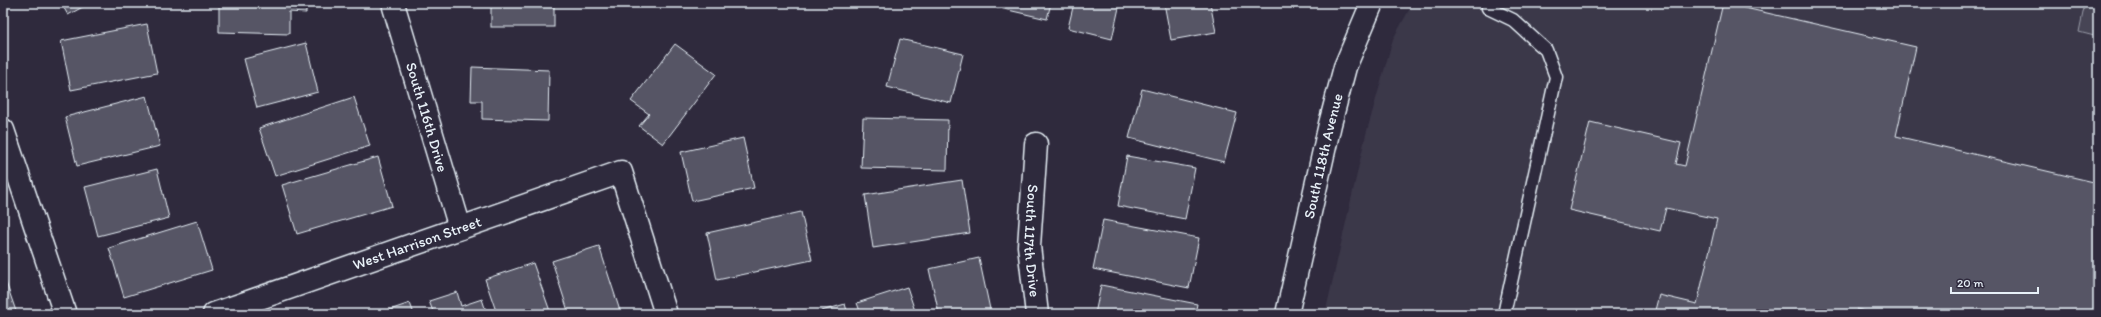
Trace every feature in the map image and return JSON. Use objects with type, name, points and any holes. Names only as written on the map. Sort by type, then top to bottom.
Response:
[{"type":"street","name":"South 118th Avenue","points":[[1287,314],[1330,124],[1346,68],[1372,3]]},
{"type":"street","name":"South 116th Drive","points":[[394,7],[460,228]]},
{"type":"street","points":[[3,130],[65,314]]},
{"type":"street","name":"South 117th Drive","points":[[1036,144],[1029,246],[1037,314]]},
{"type":"street","name":"West Harrison Street","points":[[214,314],[621,172],[666,314]]},
{"type":"lane","points":[[1488,8],[1513,20],[1546,50],[1556,77],[1504,314]]},
{"type":"shaded area","points":[[1413,3],[2098,3],[2098,314],[1325,314],[1366,134],[1393,39]]},
{"type":"shaded area","points":[[2085,3],[2098,3],[2098,37],[2079,32]]},
{"type":"building","points":[[61,3],[90,3],[68,15]]},
{"type":"building","points":[[219,3],[306,3],[306,13],[289,12],[289,34],[219,32]]},
{"type":"building","points":[[491,3],[554,3],[554,27],[491,27]]},
{"type":"building","points":[[996,3],[1051,3],[1047,19],[995,7]]},
{"type":"building","points":[[1074,3],[1120,3],[1112,39],[1068,28]]},
{"type":"building","points":[[1164,3],[1210,3],[1216,32],[1171,40]]},
{"type":"building","points":[[1723,3],[1916,47],[1896,136],[2098,183],[2098,314],[1868,314],[1868,312],[1857,309],[1856,314],[1654,314],[1659,295],[1697,304],[1717,219],[1666,208],[1660,231],[1569,210],[1590,122],[1681,143],[1676,164],[1685,166]]},
{"type":"building","points":[[147,24],[157,73],[71,90],[61,41]]},
{"type":"building","points":[[900,39],[963,54],[951,103],[887,87]]},
{"type":"building","points":[[306,43],[318,92],[257,108],[244,59]]},
{"type":"building","points":[[675,44],[716,74],[663,144],[639,126],[649,114],[631,101]]},
{"type":"building","points":[[472,67],[549,70],[548,121],[482,119],[482,101],[471,101]]},
{"type":"building","points":[[1142,89],[1237,113],[1224,162],[1129,138]]},
{"type":"building","points":[[147,96],[160,146],[77,166],[65,117]]},
{"type":"building","points":[[354,97],[370,146],[275,176],[259,128]]},
{"type":"building","points":[[863,118],[948,120],[947,170],[861,168]]},
{"type":"building","points":[[743,138],[754,188],[692,201],[681,152]]},
{"type":"building","points":[[1127,156],[1195,168],[1185,219],[1118,206]]},
{"type":"building","points":[[378,157],[392,206],[297,234],[282,185]]},
{"type":"building","points":[[157,169],[169,218],[98,236],[85,187]]},
{"type":"building","points":[[962,180],[970,233],[873,248],[865,195]]},
{"type":"building","points":[[801,212],[812,260],[717,280],[707,233]]},
{"type":"building","points":[[1103,220],[1199,238],[1189,288],[1093,269]]},
{"type":"building","points":[[197,221],[212,270],[124,297],[109,248]]},
{"type":"building","points":[[599,246],[621,314],[569,314],[552,261]]},
{"type":"building","points":[[979,258],[991,314],[939,314],[929,269]]},
{"type":"building","points":[[533,263],[551,314],[497,314],[485,279]]},
{"type":"building","points":[[3,274],[17,314],[3,314]]},
{"type":"building","points":[[1101,285],[1197,304],[1195,314],[1095,314]]},
{"type":"building","points":[[907,287],[916,314],[861,314],[857,303]]},
{"type":"building","points":[[457,292],[461,306],[482,299],[487,314],[434,314],[429,301]]},
{"type":"building","points":[[410,303],[414,314],[378,314]]},
{"type":"building","points":[[845,304],[848,314],[812,314]]}]
